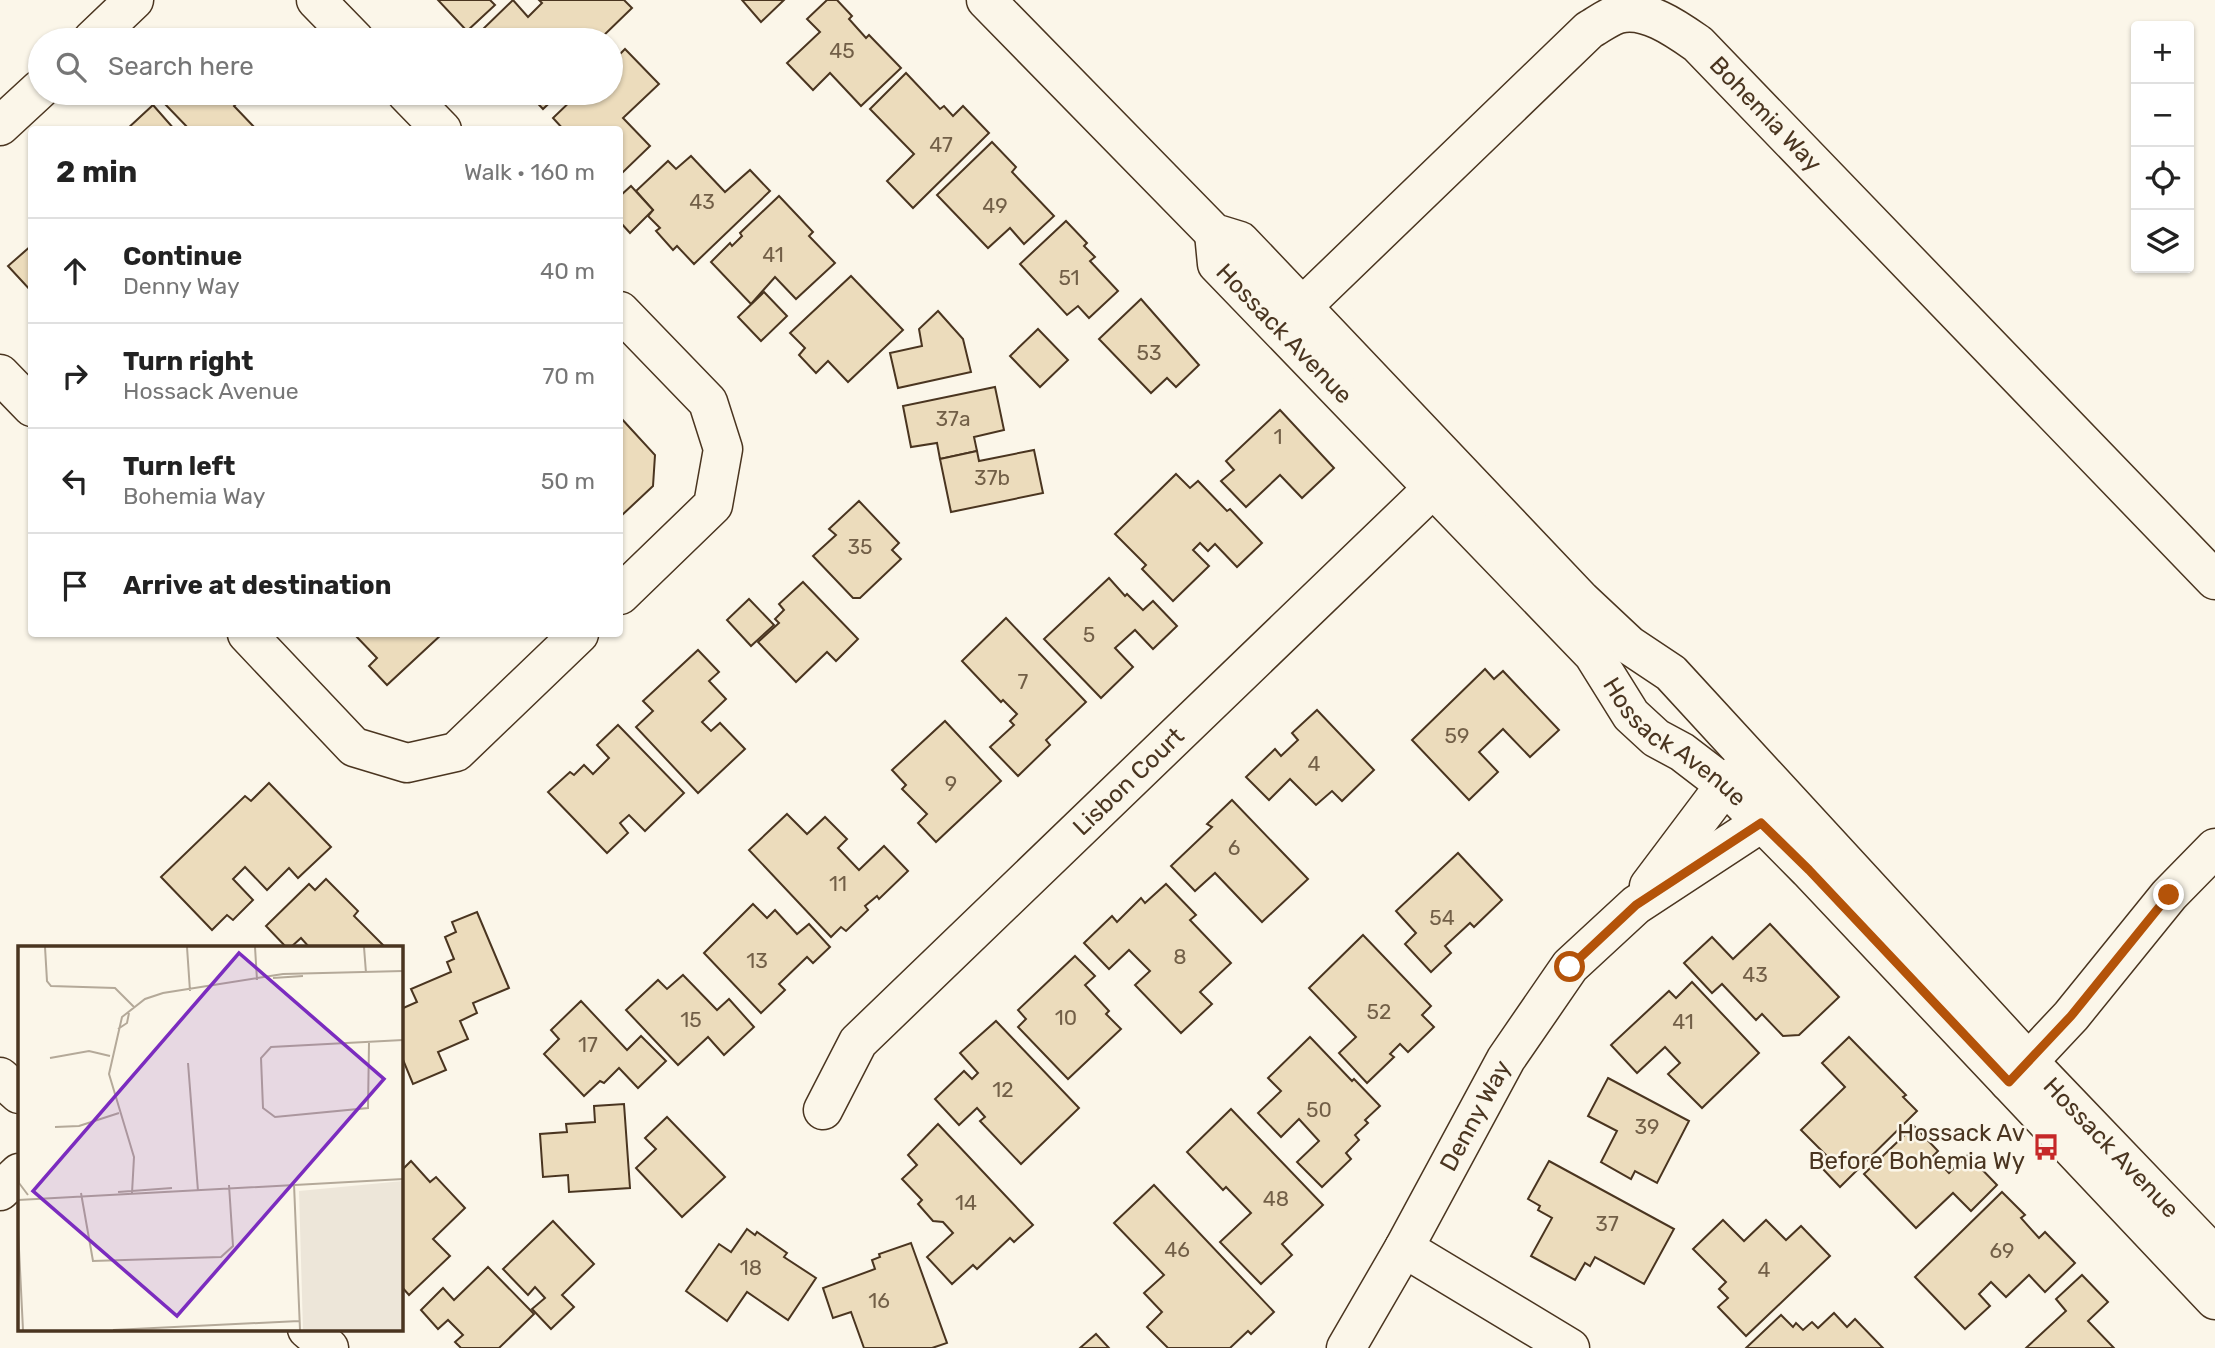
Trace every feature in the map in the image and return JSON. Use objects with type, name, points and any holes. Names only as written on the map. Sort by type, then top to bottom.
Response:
[{"type":"street","points":[[105,28],[134,0]]},
{"type":"street","points":[[316,0],[343,28]]},
{"type":"street","name":"Hossack Avenue","points":[[986,0],[1214,233],[1240,241],[1291,318],[1443,478],[1594,654],[1631,715],[1656,738],[1682,752],[1738,773]]},
{"type":"street","name":"Bohemia Way","points":[[1291,318],[1589,30],[1618,14],[1634,13],[1668,23],[1698,44],[2215,580]]},
{"type":"street","points":[[0,126],[28,100]]},
{"type":"street","points":[[418,105],[438,126]]},
{"type":"street","points":[[623,315],[708,402],[723,449],[713,505],[623,592]]},
{"type":"street","points":[[0,374],[28,403]]},
{"type":"street","name":"Hossack Avenue","points":[[1443,478],[1629,645],[1671,673],[1738,773],[2019,1072],[2215,1300]]},
{"type":"street","name":"Lisbon Court","points":[[822,1110],[858,1042],[1443,478]]},
{"type":"street","points":[[250,637],[355,747],[407,763],[456,752],[576,637]]},
{"type":"street","name":"Denny Way","points":[[1636,905],[1738,773]]},
{"type":"street","name":"Denny Way","points":[[1346,1348],[1404,1248],[1506,1059],[1570,967],[1636,905],[1773,810]]},
{"type":"street","points":[[2019,1072],[2071,1016],[2169,895],[2215,848]]},
{"type":"street","name":"Hossack Avenue","points":[[2019,1072],[2215,1256]]},
{"type":"street","points":[[0,1077],[18,1093]]},
{"type":"street","points":[[0,1191],[18,1174]]},
{"type":"street","points":[[1404,1248],[1570,1348]]},
{"type":"street","points":[[308,1330],[329,1348]]},
{"type":"building","points":[[438,0],[490,0],[495,5],[470,28],[464,28]]},
{"type":"building","points":[[513,0],[528,17],[542,3],[539,0],[624,0],[632,8],[611,28],[484,28]]},
{"type":"building","points":[[742,0],[784,0],[761,22]]},
{"type":"building","points":[[827,0],[837,0],[852,16],[849,19],[866,38],[869,35],[901,68],[861,106],[830,73],[813,90],[787,63],[820,32],[807,19]]},
{"type":"building","points":[[625,49],[659,84],[623,118],[650,146],[623,172],[623,126],[560,126],[553,118],[567,105],[623,105]]},
{"type":"building","points":[[906,73],[940,109],[944,106],[953,116],[963,106],[989,133],[913,208],[887,181],[914,154],[870,109]]},
{"type":"building","points":[[153,105],[171,126],[130,126]]},
{"type":"building","points":[[166,105],[235,105],[253,126],[186,126]]},
{"type":"building","points":[[992,142],[1016,167],[1012,172],[1054,216],[1024,244],[1010,228],[988,248],[937,195]]},
{"type":"building","points":[[691,156],[725,192],[750,170],[770,191],[694,264],[677,246],[673,250],[656,231],[660,228],[648,216],[653,210],[636,191],[668,161],[676,169]]},
{"type":"building","points":[[631,186],[653,210],[630,233],[623,225],[623,193]]},
{"type":"building","points":[[779,196],[813,232],[809,236],[835,263],[796,299],[775,277],[751,304],[711,262],[730,243],[732,246],[742,236],[740,233]]},
{"type":"building","points":[[1066,221],[1087,243],[1084,246],[1095,257],[1090,261],[1118,291],[1089,318],[1078,306],[1067,315],[1020,264]]},
{"type":"building","points":[[28,248],[28,288],[8,266]]},
{"type":"building","points":[[851,276],[903,330],[848,382],[828,361],[816,373],[799,355],[805,348],[790,333]]},
{"type":"building","points":[[764,292],[787,316],[761,341],[738,317]]},
{"type":"building","points":[[1141,299],[1199,365],[1176,387],[1167,378],[1151,393],[1099,339]]},
{"type":"building","points":[[938,311],[963,339],[971,372],[898,388],[890,353],[922,346],[919,329]]},
{"type":"building","points":[[1038,329],[1068,360],[1040,387],[1010,356]]},
{"type":"building","points":[[995,387],[1004,430],[974,437],[977,451],[940,459],[937,443],[911,447],[903,406]]},
{"type":"building","points":[[1280,410],[1334,468],[1302,498],[1280,475],[1246,507],[1221,481],[1234,470],[1226,461]]},
{"type":"building","points":[[623,420],[655,455],[653,486],[623,514]]},
{"type":"building","points":[[1034,450],[1043,493],[951,512],[940,459],[977,451],[979,461]]},
{"type":"building","points":[[1176,474],[1190,488],[1198,481],[1227,511],[1230,509],[1262,543],[1237,567],[1215,544],[1208,551],[1200,543],[1193,550],[1209,566],[1173,601],[1142,569],[1146,565],[1115,534]]},
{"type":"building","points":[[859,501],[899,543],[892,550],[901,559],[860,598],[853,598],[813,556],[836,535],[829,529]]},
{"type":"building","points":[[1109,578],[1125,596],[1127,594],[1143,610],[1153,601],[1177,626],[1153,649],[1135,630],[1115,648],[1133,667],[1101,698],[1044,639]]},
{"type":"building","points":[[803,582],[858,639],[836,661],[827,652],[796,682],[758,642],[779,623],[775,619],[784,610],[779,604]]},
{"type":"building","points":[[749,599],[774,625],[751,646],[727,620]]},
{"type":"building","points":[[1006,618],[1086,702],[1046,740],[1050,745],[1018,776],[990,747],[1014,725],[1010,721],[1017,714],[1003,700],[1001,702],[962,661]]},
{"type":"building","points":[[357,637],[439,637],[387,685],[369,666],[377,658]]},
{"type":"building","points":[[698,650],[719,672],[709,681],[726,699],[702,722],[711,731],[720,723],[745,749],[698,793],[636,727],[653,711],[643,701]]},
{"type":"building","points":[[1485,669],[1494,679],[1503,671],[1559,730],[1530,757],[1503,729],[1479,752],[1498,772],[1469,800],[1412,740]]},
{"type":"building","points":[[1317,710],[1374,770],[1342,801],[1332,791],[1316,805],[1290,779],[1269,800],[1246,777],[1275,749],[1281,756],[1298,740],[1292,733]]},
{"type":"building","points":[[945,721],[1001,781],[936,842],[918,823],[927,814],[902,789],[906,785],[892,770]]},
{"type":"building","points":[[618,725],[684,793],[645,831],[629,815],[620,823],[628,833],[607,853],[548,792],[570,772],[574,775],[584,765],[593,774],[609,758],[597,745]]},
{"type":"building","points":[[269,783],[331,847],[298,878],[289,868],[267,890],[245,867],[233,879],[253,900],[233,920],[227,915],[212,930],[161,877],[245,796],[251,801]]},
{"type":"building","points":[[1232,800],[1308,879],[1262,922],[1215,873],[1195,891],[1171,866],[1212,827],[1207,824]]},
{"type":"building","points":[[787,814],[807,834],[825,817],[847,839],[838,848],[859,870],[884,846],[908,871],[879,899],[877,896],[865,906],[868,910],[846,931],[841,927],[831,937],[749,850]]},
{"type":"building","points":[[1458,853],[1502,900],[1474,927],[1470,923],[1445,946],[1451,953],[1431,972],[1405,944],[1416,933],[1396,911]]},
{"type":"building","points":[[326,879],[358,911],[354,916],[383,945],[308,946],[301,938],[292,946],[285,946],[266,926],[309,884],[315,890]]},
{"type":"building","points":[[1166,884],[1196,915],[1190,920],[1231,963],[1200,992],[1212,1004],[1181,1033],[1135,985],[1150,971],[1129,950],[1109,969],[1084,943],[1112,916],[1117,922],[1141,898],[1145,903]]},
{"type":"building","points":[[753,904],[767,918],[775,910],[797,934],[809,924],[830,947],[813,963],[807,957],[779,984],[785,990],[761,1013],[704,953]]},
{"type":"building","points":[[477,912],[509,988],[473,1003],[477,1013],[460,1021],[468,1039],[438,1052],[446,1070],[413,1084],[402,1057],[402,1009],[417,1002],[411,989],[451,972],[447,962],[454,959],[445,937],[456,932],[452,922]]},
{"type":"building","points":[[1770,924],[1839,997],[1799,1035],[1783,1036],[1762,1014],[1756,1020],[1722,984],[1712,993],[1684,963],[1712,937],[1733,959]]},
{"type":"building","points":[[1363,935],[1431,1006],[1422,1015],[1434,1027],[1408,1052],[1400,1044],[1390,1054],[1394,1057],[1367,1083],[1339,1053],[1356,1037],[1309,988]]},
{"type":"building","points":[[1075,956],[1095,976],[1085,985],[1109,1011],[1106,1014],[1121,1029],[1068,1079],[1018,1027],[1026,1019],[1018,1010]]},
{"type":"building","points":[[683,975],[717,1010],[729,999],[754,1027],[724,1055],[708,1037],[678,1065],[626,1010],[658,980],[667,989]]},
{"type":"building","points":[[1692,982],[1759,1053],[1702,1108],[1668,1074],[1680,1063],[1665,1047],[1637,1073],[1611,1045],[1669,991],[1676,998]]},
{"type":"building","points":[[581,1001],[627,1050],[641,1036],[666,1061],[638,1088],[619,1068],[604,1083],[600,1081],[584,1096],[544,1054],[559,1039],[551,1030]]},
{"type":"building","points":[[996,1021],[1079,1108],[1021,1164],[980,1121],[985,1117],[977,1108],[959,1125],[935,1099],[964,1071],[972,1079],[978,1073],[960,1053]]},
{"type":"building","points":[[1310,1037],[1380,1106],[1365,1120],[1368,1123],[1355,1135],[1359,1140],[1346,1153],[1351,1159],[1322,1187],[1297,1162],[1319,1141],[1299,1119],[1281,1137],[1258,1113],[1281,1091],[1268,1078]]},
{"type":"building","points":[[1849,1037],[1906,1095],[1903,1097],[1917,1111],[1840,1187],[1821,1167],[1829,1158],[1801,1130],[1845,1087],[1822,1063]]},
{"type":"building","points":[[1608,1078],[1689,1121],[1657,1183],[1635,1171],[1631,1179],[1601,1162],[1617,1131],[1588,1116]]},
{"type":"building","points":[[624,1104],[630,1188],[569,1192],[568,1175],[543,1177],[540,1134],[567,1132],[566,1124],[595,1122],[594,1106]]},
{"type":"building","points":[[1231,1109],[1323,1205],[1282,1244],[1292,1255],[1261,1284],[1220,1242],[1251,1213],[1226,1187],[1223,1190],[1187,1152]]},
{"type":"building","points":[[667,1117],[725,1177],[682,1217],[636,1168],[656,1149],[645,1138]]},
{"type":"building","points":[[938,1124],[1033,1225],[1014,1242],[1010,1238],[977,1269],[973,1265],[952,1284],[927,1257],[953,1233],[943,1222],[933,1221],[918,1204],[922,1200],[902,1179],[917,1165],[908,1155]]},
{"type":"building","points":[[1914,1126],[1938,1151],[1933,1156],[1949,1173],[1968,1155],[1997,1185],[1971,1211],[1953,1193],[1916,1228],[1864,1174]]},
{"type":"building","points":[[411,1161],[430,1182],[436,1177],[465,1208],[433,1239],[450,1256],[409,1295],[402,1287],[402,1170]]},
{"type":"building","points":[[1549,1161],[1674,1229],[1644,1284],[1595,1257],[1590,1266],[1585,1263],[1575,1280],[1531,1256],[1552,1218],[1538,1210],[1540,1206],[1528,1199]]},
{"type":"building","points":[[1154,1185],[1274,1312],[1251,1334],[1248,1331],[1230,1348],[1168,1348],[1147,1327],[1162,1312],[1144,1293],[1164,1275],[1114,1223]]},
{"type":"building","points":[[2002,1192],[2025,1215],[2021,1218],[2039,1238],[2045,1232],[2075,1263],[2045,1292],[2029,1275],[2006,1297],[1991,1282],[1979,1294],[1990,1306],[1965,1329],[1915,1277]]},
{"type":"building","points":[[1723,1220],[1744,1241],[1766,1220],[1786,1240],[1801,1226],[1830,1256],[1746,1336],[1718,1307],[1728,1298],[1719,1289],[1726,1282],[1693,1249]]},
{"type":"building","points":[[553,1221],[594,1264],[562,1295],[574,1307],[551,1329],[532,1309],[545,1298],[535,1287],[528,1295],[503,1269]]},
{"type":"building","points":[[747,1229],[755,1235],[757,1232],[787,1253],[784,1257],[816,1278],[788,1320],[747,1292],[727,1321],[686,1291],[719,1244],[731,1252]]},
{"type":"building","points":[[911,1243],[947,1343],[932,1348],[864,1348],[851,1312],[833,1318],[823,1288],[875,1269],[872,1260],[880,1257],[879,1254]]},
{"type":"building","points":[[488,1267],[534,1314],[499,1348],[461,1348],[455,1342],[463,1335],[448,1320],[438,1329],[421,1310],[443,1288],[454,1300]]},
{"type":"building","points":[[2082,1275],[2108,1302],[2088,1321],[2114,1348],[2026,1348],[2066,1311],[2056,1299]]},
{"type":"building","points":[[1834,1313],[1847,1327],[1855,1319],[1883,1348],[1746,1348],[1781,1315],[1793,1327],[1796,1323],[1803,1330],[1812,1322],[1818,1328]]},
{"type":"building","points":[[1096,1334],[1109,1348],[1080,1348]]},
{"type":"place","name":"Hossack Av Before Bohemia Wy","points":[[2046,1147]]},
{"type":"route","points":[[1570,967],[1636,905],[1761,823],[1809,870],[2009,1082],[2071,1016],[2169,895]]}]
